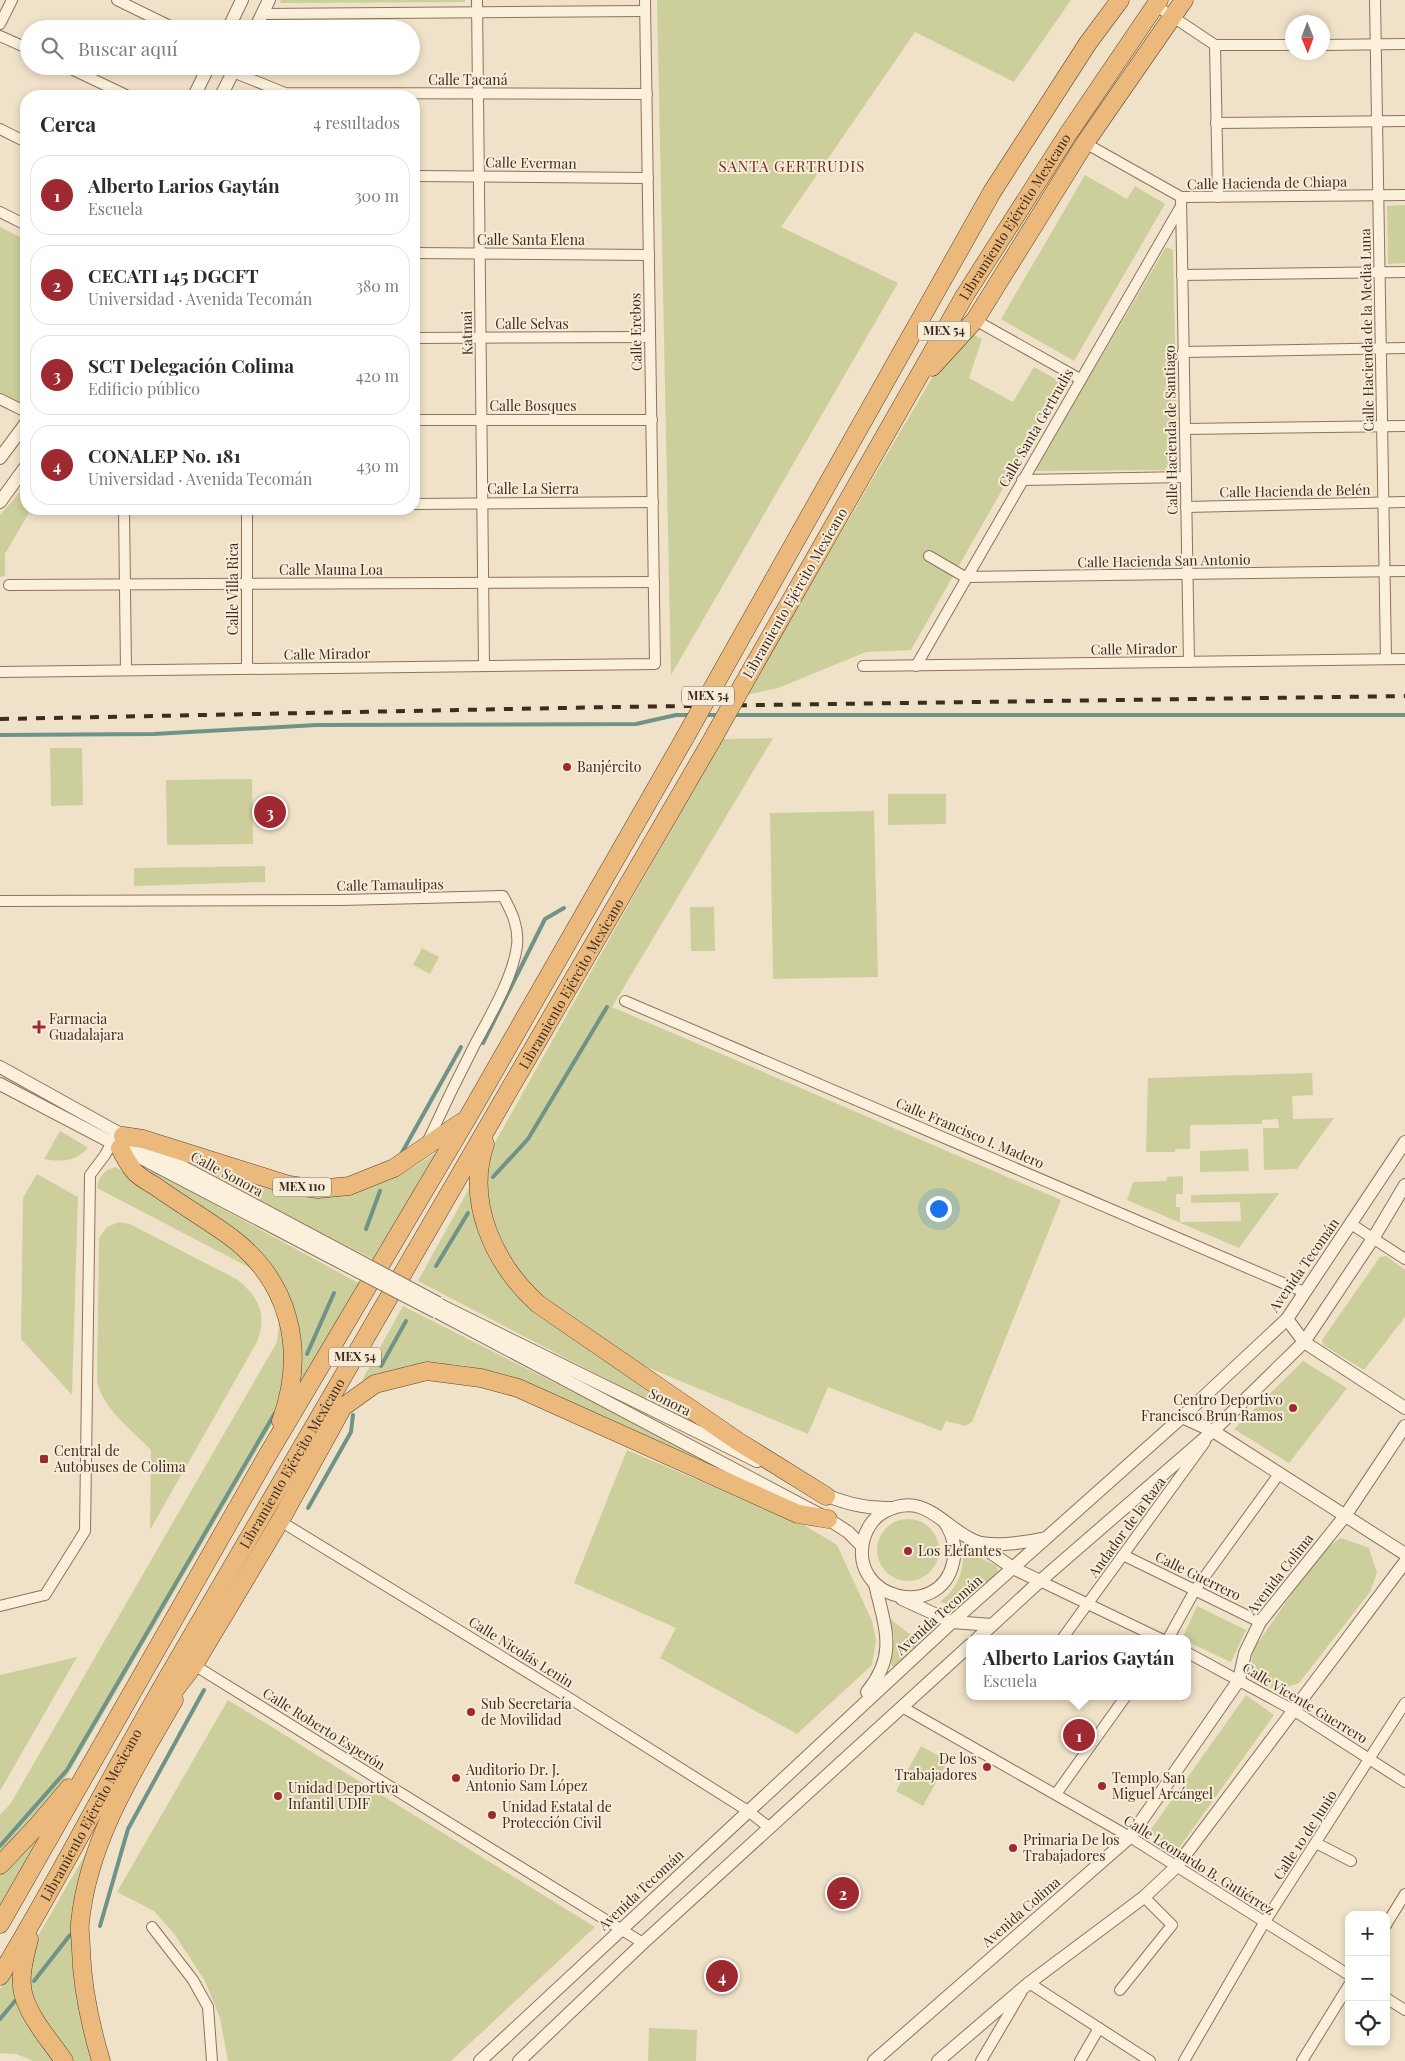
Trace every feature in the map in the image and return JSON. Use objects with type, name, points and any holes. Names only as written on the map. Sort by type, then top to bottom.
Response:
[{"type":"highway","name":"Libramiento Ejército Mexicano","points":[[0,1924],[268,1456],[468,1117],[687,734],[992,192],[1088,43],[1120,0]]},
{"type":"highway","points":[[908,394],[975,320],[1085,143],[1184,0]]},
{"type":"highway","name":"Libramiento Ejército Mexicano","points":[[0,1976],[31,1925],[168,1675],[378,1319],[712,740],[965,295],[1068,134],[1157,2]]},
{"type":"highway","points":[[495,1115],[480,1157],[479,1191],[485,1223],[494,1249],[520,1287],[538,1304],[739,1442],[826,1496]]},
{"type":"highway","name":"MEX 110","points":[[118,1140],[143,1139],[289,1185],[318,1188],[349,1186],[394,1168],[468,1117]]},
{"type":"highway","points":[[118,1140],[134,1172],[229,1236],[245,1250],[262,1267],[284,1306],[290,1325],[294,1353],[292,1381],[286,1406],[268,1456]]},
{"type":"highway","points":[[101,2061],[92,2031],[82,1981],[80,1923],[90,1870],[121,1792],[280,1521],[343,1407],[378,1319]]},
{"type":"highway","points":[[343,1407],[375,1384],[427,1371],[481,1378],[518,1388],[798,1514],[828,1519]]},
{"type":"highway","points":[[129,1748],[194,1665]]},
{"type":"highway","points":[[0,1865],[37,1826],[100,1751]]},
{"type":"highway","points":[[31,1925],[22,1971],[23,1993],[33,2016],[64,2061]]},
{"type":"street","points":[[0,24],[12,0]]},
{"type":"street","points":[[117,0],[158,20]]},
{"type":"street","points":[[232,20],[242,0]]},
{"type":"street","points":[[260,20],[270,0]]},
{"type":"street","name":"Katmai","points":[[477,0],[484,666]]},
{"type":"street","name":"Calle Erebos","points":[[645,0],[655,664]]},
{"type":"street","name":"Calle Hacienda de la Media Luna","points":[[1375,0],[1386,659]]},
{"type":"street","points":[[1157,2],[1172,16],[1215,45],[1285,45]]},
{"type":"street","points":[[263,14],[645,11]]},
{"type":"street","points":[[0,36],[20,45]]},
{"type":"street","points":[[1330,45],[1405,44]]},
{"type":"street","points":[[1215,45],[1218,197]]},
{"type":"street","points":[[83,75],[115,90]]},
{"type":"street","points":[[197,90],[204,75]]},
{"type":"street","points":[[225,90],[232,75]]},
{"type":"street","name":"Calle Tacaná","points":[[248,75],[281,90]]},
{"type":"street","name":"Calle Tacaná","points":[[420,93],[647,94]]},
{"type":"street","points":[[1216,123],[1405,121]]},
{"type":"street","points":[[0,129],[20,139]]},
{"type":"street","name":"Calle Hacienda de Chiapa","points":[[1085,143],[1181,202],[1218,197],[1405,195]]},
{"type":"street","name":"Calle Everman","points":[[420,176],[648,178]]},
{"type":"street","name":"Calle Hacienda de Santiago","points":[[1181,202],[1189,662]]},
{"type":"street","name":"Calle Santa Gertrudis","points":[[916,666],[965,577],[1181,202]]},
{"type":"street","points":[[0,212],[20,222]]},
{"type":"street","name":"Calle Santa Elena","points":[[420,253],[649,255]]},
{"type":"street","points":[[1182,274],[1405,272]]},
{"type":"street","points":[[975,320],[1080,379]]},
{"type":"street","name":"Calle Selvas","points":[[420,338],[650,337]]},
{"type":"street","points":[[1183,352],[1405,348]]},
{"type":"street","points":[[0,399],[20,409]]},
{"type":"street","name":"Calle Bosques","points":[[420,420],[652,420]]},
{"type":"street","points":[[1185,429],[1405,426]]},
{"type":"street","points":[[0,458],[20,431]]},
{"type":"street","points":[[0,502],[20,474]]},
{"type":"street","points":[[1022,480],[1186,476]]},
{"type":"street","name":"Calle La Sierra","points":[[420,504],[653,502]]},
{"type":"street","name":"Calle Hacienda de Belén","points":[[1186,508],[1405,502]]},
{"type":"street","points":[[124,515],[126,670]]},
{"type":"street","name":"Calle Villa Rica","points":[[247,515],[247,669]]},
{"type":"street","points":[[929,556],[965,577]]},
{"type":"street","name":"Calle Hacienda San Antonio","points":[[965,577],[1405,571]]},
{"type":"street","name":"Calle Mauna Loa","points":[[9,585],[654,582]]},
{"type":"street","name":"Calle Mirador","points":[[863,666],[1405,659]]},
{"type":"street","name":"Calle Mirador","points":[[0,672],[655,664]]},
{"type":"street","name":"Calle Tamaulipas","points":[[0,902],[342,900],[503,896],[512,911],[517,930],[517,947],[504,988],[449,1094],[424,1149]]},
{"type":"street","name":"Calle Francisco I. Madero","points":[[625,1001],[1304,1292]]},
{"type":"street","name":"Calle Sonora","points":[[0,1067],[118,1140]]},
{"type":"street","name":"Calle Sonora","points":[[0,1084],[118,1140],[438,1308]]},
{"type":"street","points":[[0,1606],[46,1595],[85,1531],[90,1175],[118,1140]]},
{"type":"street","name":"Avenida Tecomán","points":[[480,2061],[952,1622],[1182,1417],[1287,1319],[1405,1142]]},
{"type":"street","points":[[981,1635],[1040,1581],[1213,1431],[1304,1342],[1374,1237],[1405,1185]]},
{"type":"street","points":[[1351,1224],[1374,1237],[1405,1259]]},
{"type":"street","name":"Sonora","points":[[438,1308],[826,1496],[872,1509],[906,1505],[920,1506],[933,1512],[1013,1568],[1040,1581]]},
{"type":"street","name":"Sonora","points":[[438,1308],[828,1519],[848,1532],[862,1546]]},
{"type":"street","points":[[1287,1319],[1304,1342],[1405,1408]]},
{"type":"street","points":[[1182,1417],[1213,1431],[1405,1554]]},
{"type":"street","name":"Avenida Colima","points":[[874,2061],[1130,1837],[1239,1680],[1244,1653],[1260,1622],[1345,1516],[1405,1426]]},
{"type":"street","name":"Andador de la Raza","points":[[1065,1635],[1213,1431]]},
{"type":"street","points":[[1170,1635],[1195,1590],[1280,1474]]},
{"type":"street","name":"Sonora","points":[[862,1546],[865,1534],[871,1523],[880,1514],[892,1508]]},
{"type":"street","name":"Calle Nicolás Lenin","points":[[280,1521],[566,1696],[748,1811],[770,1828]]},
{"type":"street","points":[[898,1597],[914,1598],[930,1593],[943,1583],[952,1570],[955,1554],[953,1538],[944,1521]]},
{"type":"street","points":[[976,1542],[1014,1544],[1046,1538]]},
{"type":"street","points":[[862,1546],[864,1566],[875,1584],[883,1591],[952,1622],[992,1625]]},
{"type":"street","name":"Calle Guerrero","points":[[1123,1556],[1260,1622]]},
{"type":"street","points":[[938,2061],[1027,1985],[1144,1897],[1176,1868],[1405,1562]]},
{"type":"street","points":[[1040,1581],[1152,1635]]},
{"type":"street","points":[[842,1724],[878,1678],[886,1659],[887,1638],[875,1584]]},
{"type":"street","points":[[519,2061],[643,1943],[966,1649]]},
{"type":"street","name":"Calle Vicente Guerrero","points":[[1191,1655],[1293,1710],[1371,1758],[1405,1782]]},
{"type":"street","name":"Calle Roberto Esperón","points":[[194,1665],[622,1928],[643,1943]]},
{"type":"street","points":[[1056,1794],[1123,1700]]},
{"type":"street","name":"Calle 10 de Junio","points":[[1184,2061],[1264,1923],[1405,1703]]},
{"type":"street","name":"Calle Leonardo B. Gutiérrez","points":[[902,1707],[1130,1837],[1176,1868],[1345,1973]]},
{"type":"street","points":[[1316,1843],[1351,1861]]},
{"type":"street","points":[[1390,1918],[1405,1894]]},
{"type":"street","points":[[1120,1990],[1172,1925],[1144,1897]]},
{"type":"street","points":[[152,1927],[193,1980],[208,2007],[212,2061]]},
{"type":"street","points":[[1027,1985],[1150,2061]]},
{"type":"street","points":[[981,2061],[1027,1985]]},
{"type":"street","points":[[1302,2061],[1345,1991]]},
{"type":"street","points":[[1390,2001],[1405,2010]]},
{"type":"street","points":[[1080,2061],[1099,2028]]},
{"type":"green space","points":[[281,0],[465,0],[465,2],[280,3]]},
{"type":"green space","points":[[657,0],[1071,0],[1014,82],[915,32],[781,227],[898,283],[671,675]]},
{"type":"green space","points":[[1085,175],[1127,199],[1135,186],[1165,204],[1074,361],[1001,319]]},
{"type":"green space","points":[[1405,205],[1405,263],[1388,264],[1387,206]]},
{"type":"green space","points":[[0,227],[20,237],[20,403],[0,393]]},
{"type":"green space","points":[[1166,247],[1173,250],[1178,470],[1034,471]]},
{"type":"green space","points":[[961,328],[982,339],[969,378],[1013,402],[1034,367],[1063,383],[911,650],[866,652],[778,688],[746,695]]},
{"type":"green space","points":[[20,492],[20,515],[28,515],[5,554],[5,576],[0,577],[0,515]]},
{"type":"green space","points":[[773,738],[612,1007],[1061,1200],[972,1422],[965,1426],[946,1421],[941,1431],[828,1387],[808,1434],[644,1366],[553,1308],[526,1285],[499,1244],[487,1201],[489,1153],[722,739]]},
{"type":"green space","points":[[50,748],[82,748],[83,805],[51,806]]},
{"type":"green space","points":[[252,779],[253,844],[167,845],[166,780]]},
{"type":"green space","points":[[888,794],[946,794],[946,824],[888,825]]},
{"type":"green space","points":[[874,811],[878,977],[773,979],[770,813]]},
{"type":"green space","points":[[265,866],[265,882],[134,886],[134,868]]},
{"type":"green space","points":[[690,907],[714,907],[715,951],[691,951]]},
{"type":"green space","points":[[422,948],[439,957],[430,974],[413,965]]},
{"type":"green space","points":[[1312,1073],[1313,1095],[1292,1096],[1293,1119],[1334,1118],[1297,1169],[1264,1170],[1263,1128],[1279,1128],[1278,1119],[1262,1120],[1262,1124],[1190,1125],[1190,1149],[1175,1149],[1175,1152],[1146,1152],[1148,1078]]},
{"type":"green space","points":[[60,1131],[88,1148],[78,1156],[68,1160],[44,1159]]},
{"type":"green space","points":[[153,1146],[348,1194],[395,1177],[438,1151],[375,1260]]},
{"type":"green space","points":[[1248,1149],[1249,1171],[1200,1172],[1200,1151]]},
{"type":"green space","points":[[116,1167],[237,1251],[256,1271],[97,1188],[103,1174]]},
{"type":"green space","points":[[149,1169],[362,1285],[299,1390],[300,1348],[294,1313],[282,1284],[264,1259],[242,1238],[215,1217],[153,1175]]},
{"type":"green space","points":[[37,1174],[78,1197],[72,1395],[21,1339],[23,1198]]},
{"type":"green space","points":[[1183,1176],[1183,1194],[1176,1194],[1176,1207],[1180,1207],[1180,1222],[1241,1221],[1240,1202],[1191,1203],[1191,1195],[1279,1193],[1239,1248],[1127,1200],[1133,1182],[1166,1181],[1167,1177]]},
{"type":"green space","points":[[471,1185],[478,1225],[490,1256],[508,1285],[535,1314],[746,1452],[418,1281]]},
{"type":"green space","points":[[119,1222],[130,1224],[238,1280],[252,1294],[261,1315],[260,1332],[257,1342],[150,1530],[151,1450],[112,1411],[97,1382],[99,1238],[107,1227]]},
{"type":"green space","points":[[1386,1256],[1405,1270],[1405,1317],[1364,1370],[1323,1345],[1322,1340],[1380,1257]]},
{"type":"green space","points":[[403,1306],[729,1471],[496,1373],[478,1368],[461,1365],[429,1364],[396,1369],[362,1380]]},
{"type":"green space","points":[[280,1313],[285,1365],[278,1414],[58,1791],[0,1853],[0,1815],[11,1803],[277,1342]]},
{"type":"green space","name":"Centro Deportivo Francisco Brun Ramos","points":[[1303,1361],[1347,1388],[1289,1463],[1234,1429]]},
{"type":"green space","points":[[627,1450],[804,1525],[837,1545],[872,1621],[876,1640],[872,1665],[797,1734],[660,1658],[676,1628],[574,1583]]},
{"type":"green space","points":[[908,1519],[920,1521],[930,1528],[937,1538],[939,1550],[937,1562],[930,1572],[920,1579],[908,1581],[896,1579],[886,1572],[879,1562],[877,1550],[879,1538],[886,1528],[896,1521]]},
{"type":"green space","points":[[1341,1538],[1369,1548],[1377,1573],[1370,1592],[1299,1683],[1278,1689],[1262,1683],[1251,1673],[1252,1651],[1322,1551]]},
{"type":"green space","points":[[963,1550],[997,1566],[998,1572],[960,1607],[940,1602],[959,1579]]},
{"type":"green space","points":[[1197,1606],[1246,1630],[1231,1662],[1191,1643],[1191,1635],[1184,1635]]},
{"type":"green space","points":[[890,1619],[920,1642],[894,1667],[891,1665],[894,1638]]},
{"type":"green space","points":[[77,1657],[0,1791],[0,1675]]},
{"type":"green space","points":[[1246,1695],[1274,1715],[1177,1851],[1149,1832]]},
{"type":"green space","name":"Unidad Deportiva Infantil UDIF","points":[[228,1700],[595,1927],[451,2061],[228,2061],[220,2018],[205,1981],[175,1935],[154,1911],[117,1892]]},
{"type":"green space","points":[[921,1746],[948,1761],[923,1806],[896,1791]]},
{"type":"green space","points":[[47,1826],[0,1912],[0,1874]]},
{"type":"green space","points":[[85,1855],[74,1909],[97,2061],[73,2061],[39,2016],[28,1982],[35,1941]]},
{"type":"green space","points":[[14,1967],[57,2061],[33,2061],[16,2054],[0,2053],[0,1989]]},
{"type":"green space","points":[[649,2028],[697,2030],[696,2061],[648,2061]]},
{"type":"waterway","points":[[0,735],[154,734],[317,725],[636,724],[676,715],[692,715]]},
{"type":"waterway","points":[[704,715],[719,715]]},
{"type":"waterway","points":[[731,715],[1405,715]]},
{"type":"waterway","points":[[483,1043],[545,919],[564,908]]},
{"type":"waterway","points":[[493,1177],[528,1139],[607,1007]]},
{"type":"waterway","points":[[400,1156],[461,1047]]},
{"type":"waterway","points":[[366,1229],[380,1191]]},
{"type":"waterway","points":[[436,1266],[468,1213]]},
{"type":"waterway","points":[[307,1354],[334,1293]]},
{"type":"waterway","points":[[381,1366],[406,1321]]},
{"type":"waterway","points":[[0,1846],[67,1770],[275,1413]]},
{"type":"waterway","points":[[308,1508],[351,1432],[353,1415]]},
{"type":"waterway","points":[[100,1926],[128,1829],[204,1690]]},
{"type":"waterway","points":[[34,1981],[70,1935]]},
{"type":"waterway","points":[[0,2019],[15,2001]]},
{"type":"railway","points":[[0,719],[612,707],[1405,696]]},
{"type":"place","name":"Banjército","points":[[567,767]]},
{"type":"place","name":"SCT Delegación Colima","points":[[270,812]]},
{"type":"place","name":"Farmacia Guadalajara","points":[[39,1027]]},
{"type":"place","name":"Centro Deportivo Francisco Brun Ramos","points":[[1293,1408]]},
{"type":"place","name":"Central de Autobuses de Colima","points":[[44,1459]]},
{"type":"place","name":"Los Elefantes","points":[[908,1551]]},
{"type":"place","name":"Sub Secretaría de Movilidad","points":[[471,1712]]},
{"type":"place","name":"Alberto Larios Gaytán","points":[[1079,1735]]},
{"type":"place","name":"De los Trabajadores","points":[[987,1767]]},
{"type":"place","name":"Auditorio Dr. J. Antonio Sam López","points":[[456,1778]]},
{"type":"place","name":"Templo San Miguel Arcángel","points":[[1102,1786]]},
{"type":"place","name":"Unidad Deportiva Infantil UDIF","points":[[278,1796]]},
{"type":"place","name":"Unidad Estatal de Protección Civil","points":[[492,1815]]},
{"type":"place","name":"Primaria De los Trabajadores","points":[[1013,1848]]},
{"type":"place","name":"CECATI 145 DGCFT","points":[[843,1893]]},
{"type":"place","name":"CONALEP No. 181","points":[[722,1976]]},
{"type":"district","name":"SANTA GERTRUDIS","points":[[792,167]]}]
